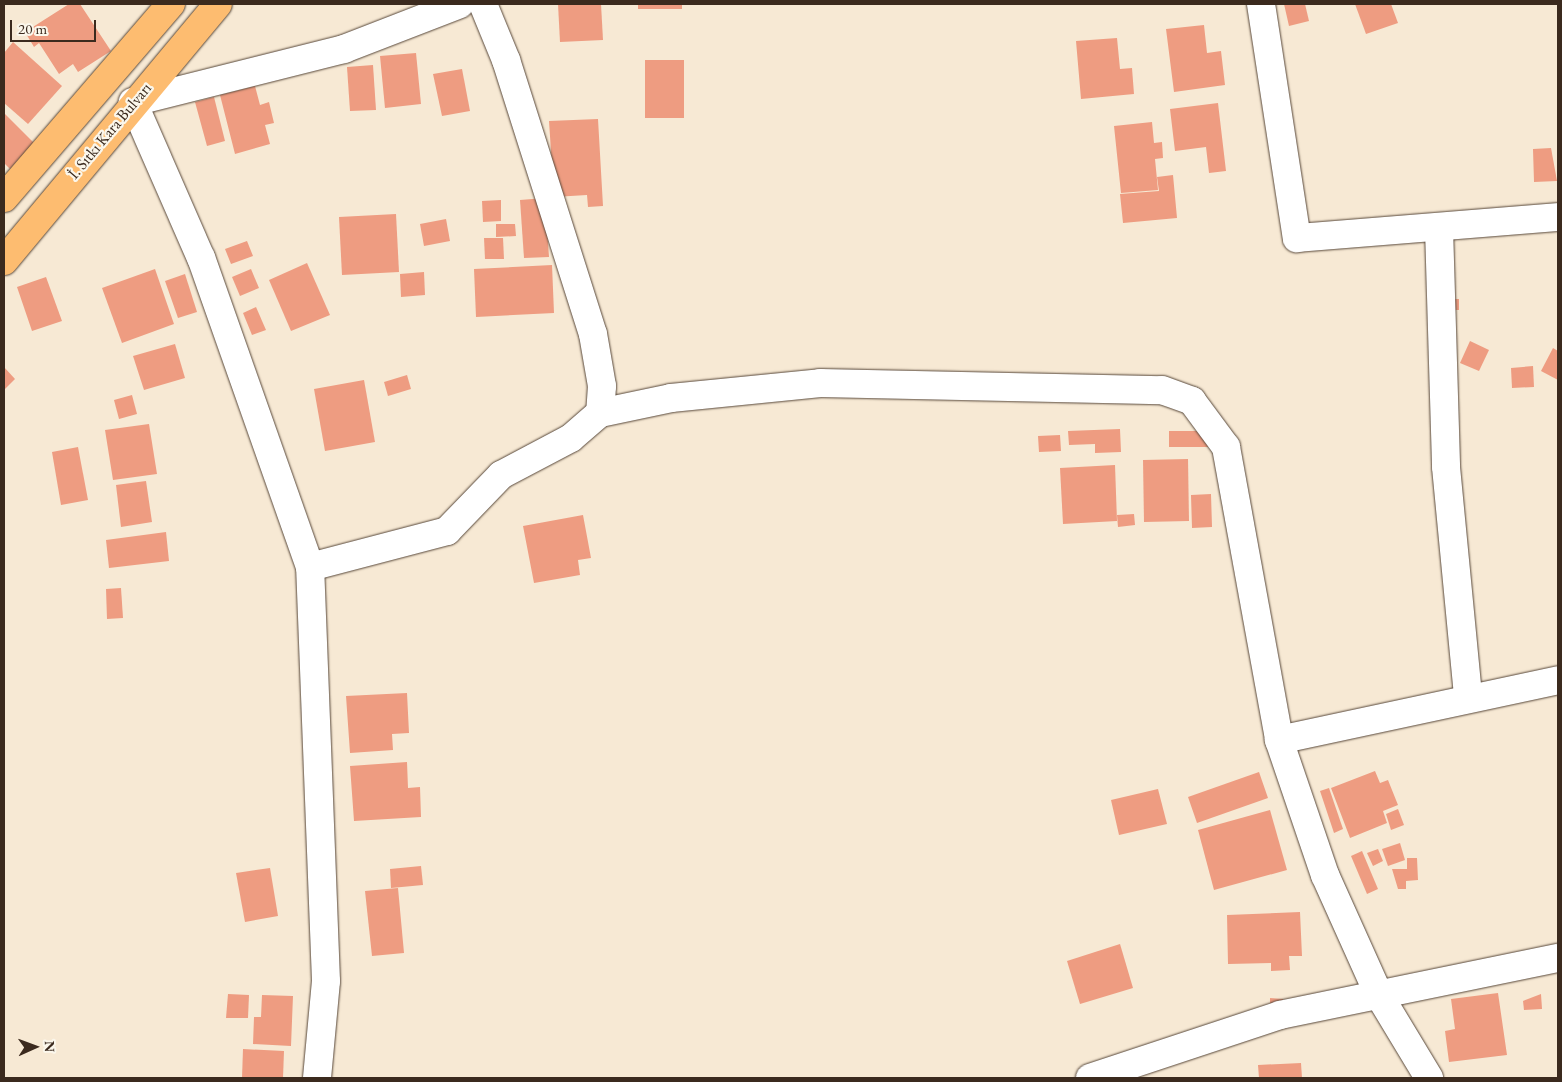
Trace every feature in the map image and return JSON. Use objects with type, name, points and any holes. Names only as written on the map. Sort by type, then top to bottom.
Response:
[{"type":"main road","points":[[4,198],[170,4]]},
{"type":"main road","name":"İ. Sıtkı Kara Bulvarı","points":[[4,261],[133,102],[218,4]]},
{"type":"street","points":[[317,1078],[326,981],[310,567],[201,258],[133,102],[344,49],[460,4]]},
{"type":"street","points":[[483,4],[506,60],[593,334],[602,386],[600,413]]},
{"type":"street","points":[[1261,4],[1297,238],[1558,217]]},
{"type":"street","points":[[1439,228],[1446,467],[1468,696]]},
{"type":"street","points":[[310,567],[447,531],[501,475],[571,438],[600,413],[671,398],[820,383],[1162,390],[1192,401],[1226,447],[1278,740],[1325,875],[1379,995],[1429,1078]]},
{"type":"street","points":[[1278,740],[1468,696],[1558,680]]},
{"type":"street","points":[[1090,1078],[1280,1015],[1558,958]]},
{"type":"building","points":[[69,4],[80,4],[111,51],[78,72],[73,64],[59,74],[39,43],[34,47],[25,32]]},
{"type":"building","points":[[558,4],[601,4],[603,40],[560,42]]},
{"type":"building","points":[[638,4],[682,4],[682,9],[638,9]]},
{"type":"building","points":[[1284,4],[1305,4],[1309,21],[1289,26]]},
{"type":"building","points":[[1355,4],[1391,4],[1398,23],[1366,34]]},
{"type":"building","points":[[1204,25],[1207,53],[1221,51],[1225,85],[1174,92],[1166,29]]},
{"type":"building","points":[[1117,38],[1120,69],[1132,68],[1134,94],[1081,99],[1076,41]]},
{"type":"building","points":[[13,42],[62,86],[28,124],[4,103],[4,53]]},
{"type":"building","points":[[416,53],[421,104],[385,108],[380,56]]},
{"type":"building","points":[[645,60],[684,60],[684,118],[645,118]]},
{"type":"building","points":[[373,65],[376,110],[350,111],[347,67]]},
{"type":"building","points":[[462,69],[470,111],[442,116],[433,74]]},
{"type":"building","points":[[255,86],[260,105],[269,102],[274,123],[265,125],[270,144],[235,154],[220,95]]},
{"type":"building","points":[[214,97],[225,141],[207,146],[195,102]]},
{"type":"building","points":[[1218,103],[1226,171],[1209,173],[1206,147],[1175,151],[1170,109]]},
{"type":"building","points":[[4,113],[34,143],[10,169],[4,163]]},
{"type":"building","points":[[598,119],[603,206],[588,207],[587,195],[554,197],[549,121]]},
{"type":"building","points":[[1152,122],[1154,143],[1162,142],[1163,158],[1155,159],[1158,190],[1121,193],[1114,126]]},
{"type":"building","points":[[1551,148],[1557,181],[1534,182],[1533,149]]},
{"type":"building","points":[[1173,175],[1177,218],[1123,223],[1120,194],[1159,191],[1157,177]]},
{"type":"building","points":[[545,198],[549,257],[524,258],[520,200]]},
{"type":"building","points":[[501,200],[501,221],[483,222],[482,201]]},
{"type":"building","points":[[396,214],[399,272],[342,275],[339,217]]},
{"type":"building","points":[[446,219],[450,241],[424,246],[420,224]]},
{"type":"building","points":[[496,224],[515,224],[516,236],[496,237]]},
{"type":"building","points":[[484,238],[503,238],[504,259],[485,259]]},
{"type":"building","points":[[247,241],[253,256],[231,264],[225,249]]},
{"type":"building","points":[[307,263],[330,315],[291,331],[269,280]]},
{"type":"building","points":[[552,265],[554,313],[476,317],[474,269]]},
{"type":"building","points":[[155,269],[174,324],[122,343],[102,288]]},
{"type":"building","points":[[251,269],[259,288],[240,296],[232,277]]},
{"type":"building","points":[[424,272],[425,295],[401,297],[400,274]]},
{"type":"building","points":[[185,274],[197,312],[178,318],[165,281]]},
{"type":"building","points":[[46,277],[62,321],[32,331],[17,287]]},
{"type":"building","points":[[1454,299],[1459,299],[1459,310],[1447,310]]},
{"type":"building","points":[[256,307],[266,330],[252,335],[243,313]]},
{"type":"building","points":[[1470,341],[1489,350],[1479,371],[1460,363]]},
{"type":"building","points":[[175,344],[185,378],[144,390],[133,356]]},
{"type":"building","points":[[1553,348],[1558,351],[1558,380],[1541,371]]},
{"type":"building","points":[[1533,366],[1534,387],[1512,388],[1511,368]]},
{"type":"building","points":[[4,367],[15,379],[4,390]]},
{"type":"building","points":[[407,375],[411,389],[388,396],[384,382]]},
{"type":"building","points":[[364,380],[375,442],[325,451],[314,389]]},
{"type":"building","points":[[132,395],[137,414],[119,419],[114,400]]},
{"type":"building","points":[[149,424],[157,474],[113,480],[105,430]]},
{"type":"building","points":[[1120,429],[1121,452],[1095,453],[1095,444],[1069,445],[1068,431]]},
{"type":"building","points":[[1169,431],[1207,431],[1208,447],[1169,447]]},
{"type":"building","points":[[1060,435],[1061,451],[1039,452],[1038,436]]},
{"type":"building","points":[[78,447],[88,500],[61,505],[52,452]]},
{"type":"building","points":[[1188,459],[1189,521],[1144,522],[1143,460]]},
{"type":"building","points":[[1115,465],[1117,521],[1063,524],[1060,468]]},
{"type":"building","points":[[146,481],[152,522],[121,527],[116,485]]},
{"type":"building","points":[[1211,494],[1212,527],[1192,528],[1191,495]]},
{"type":"building","points":[[1134,514],[1135,525],[1118,527],[1117,515]]},
{"type":"building","points":[[583,515],[591,558],[578,560],[580,575],[534,583],[523,526]]},
{"type":"building","points":[[166,532],[169,561],[109,568],[106,540]]},
{"type":"building","points":[[121,588],[123,618],[107,619],[106,589]]},
{"type":"building","points":[[407,693],[409,733],[392,734],[393,750],[350,753],[346,696]]},
{"type":"building","points":[[407,762],[408,788],[420,787],[421,817],[354,821],[350,766]]},
{"type":"building","points":[[1375,771],[1380,783],[1388,780],[1398,805],[1383,811],[1387,823],[1350,838],[1331,788]]},
{"type":"building","points":[[1259,772],[1268,798],[1197,823],[1188,797]]},
{"type":"building","points":[[1329,788],[1343,829],[1334,833],[1320,791]]},
{"type":"building","points":[[1158,789],[1167,824],[1119,835],[1111,800]]},
{"type":"building","points":[[1398,809],[1404,825],[1391,830],[1386,814]]},
{"type":"building","points":[[1270,810],[1287,870],[1214,890],[1198,830]]},
{"type":"building","points":[[1400,843],[1405,860],[1388,866],[1382,849]]},
{"type":"building","points":[[1378,849],[1383,861],[1373,866],[1367,853]]},
{"type":"building","points":[[1362,851],[1378,889],[1367,894],[1351,856]]},
{"type":"building","points":[[1407,858],[1417,858],[1418,880],[1406,881],[1406,889],[1398,889],[1392,869],[1407,869]]},
{"type":"building","points":[[421,866],[423,885],[391,888],[390,869]]},
{"type":"building","points":[[270,868],[278,916],[245,922],[236,873]]},
{"type":"building","points":[[398,888],[404,953],[372,956],[365,891]]},
{"type":"building","points":[[1300,912],[1302,956],[1289,956],[1290,970],[1271,971],[1271,963],[1228,964],[1227,915]]},
{"type":"building","points":[[1120,944],[1133,988],[1080,1004],[1067,961]]},
{"type":"building","points":[[1498,993],[1507,1055],[1449,1062],[1445,1031],[1455,1029],[1451,999]]},
{"type":"building","points":[[228,994],[249,995],[248,1018],[226,1018]]},
{"type":"building","points":[[1541,994],[1542,1009],[1524,1010],[1523,1001]]},
{"type":"building","points":[[262,995],[293,996],[291,1046],[253,1044],[254,1017],[261,1017]]},
{"type":"building","points":[[1270,998],[1283,999],[1283,1007],[1270,1007]]},
{"type":"building","points":[[243,1049],[284,1051],[283,1078],[242,1078]]},
{"type":"building","points":[[1301,1063],[1302,1078],[1259,1078],[1258,1065]]}]
